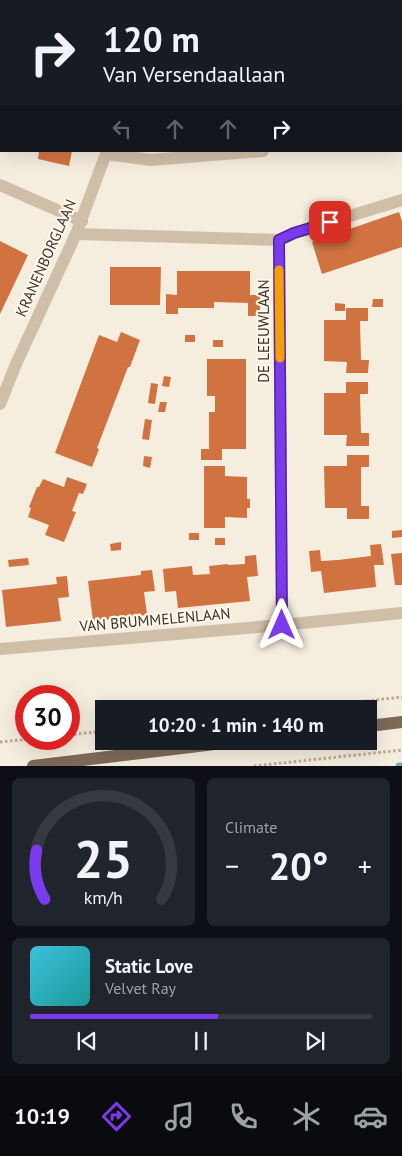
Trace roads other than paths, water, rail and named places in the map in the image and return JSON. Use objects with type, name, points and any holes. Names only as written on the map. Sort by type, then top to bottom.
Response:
[{"type":"main road","points":[[377,725],[402,722]]},
{"type":"main road","points":[[32,766],[165,750]]},
{"type":"street","points":[[107,153],[152,160],[250,152]]},
{"type":"street","name":"KRANENBORGLAAN","points":[[0,404],[16,364],[82,221],[107,153]]},
{"type":"street","points":[[0,185],[82,221]]},
{"type":"street","points":[[76,234],[279,240],[294,233],[402,200]]},
{"type":"street","name":"DE LEEUWLAAN","points":[[279,240],[282,625]]},
{"type":"street","name":"VAN BRUMMELENLAAN","points":[[0,649],[402,613]]}]
